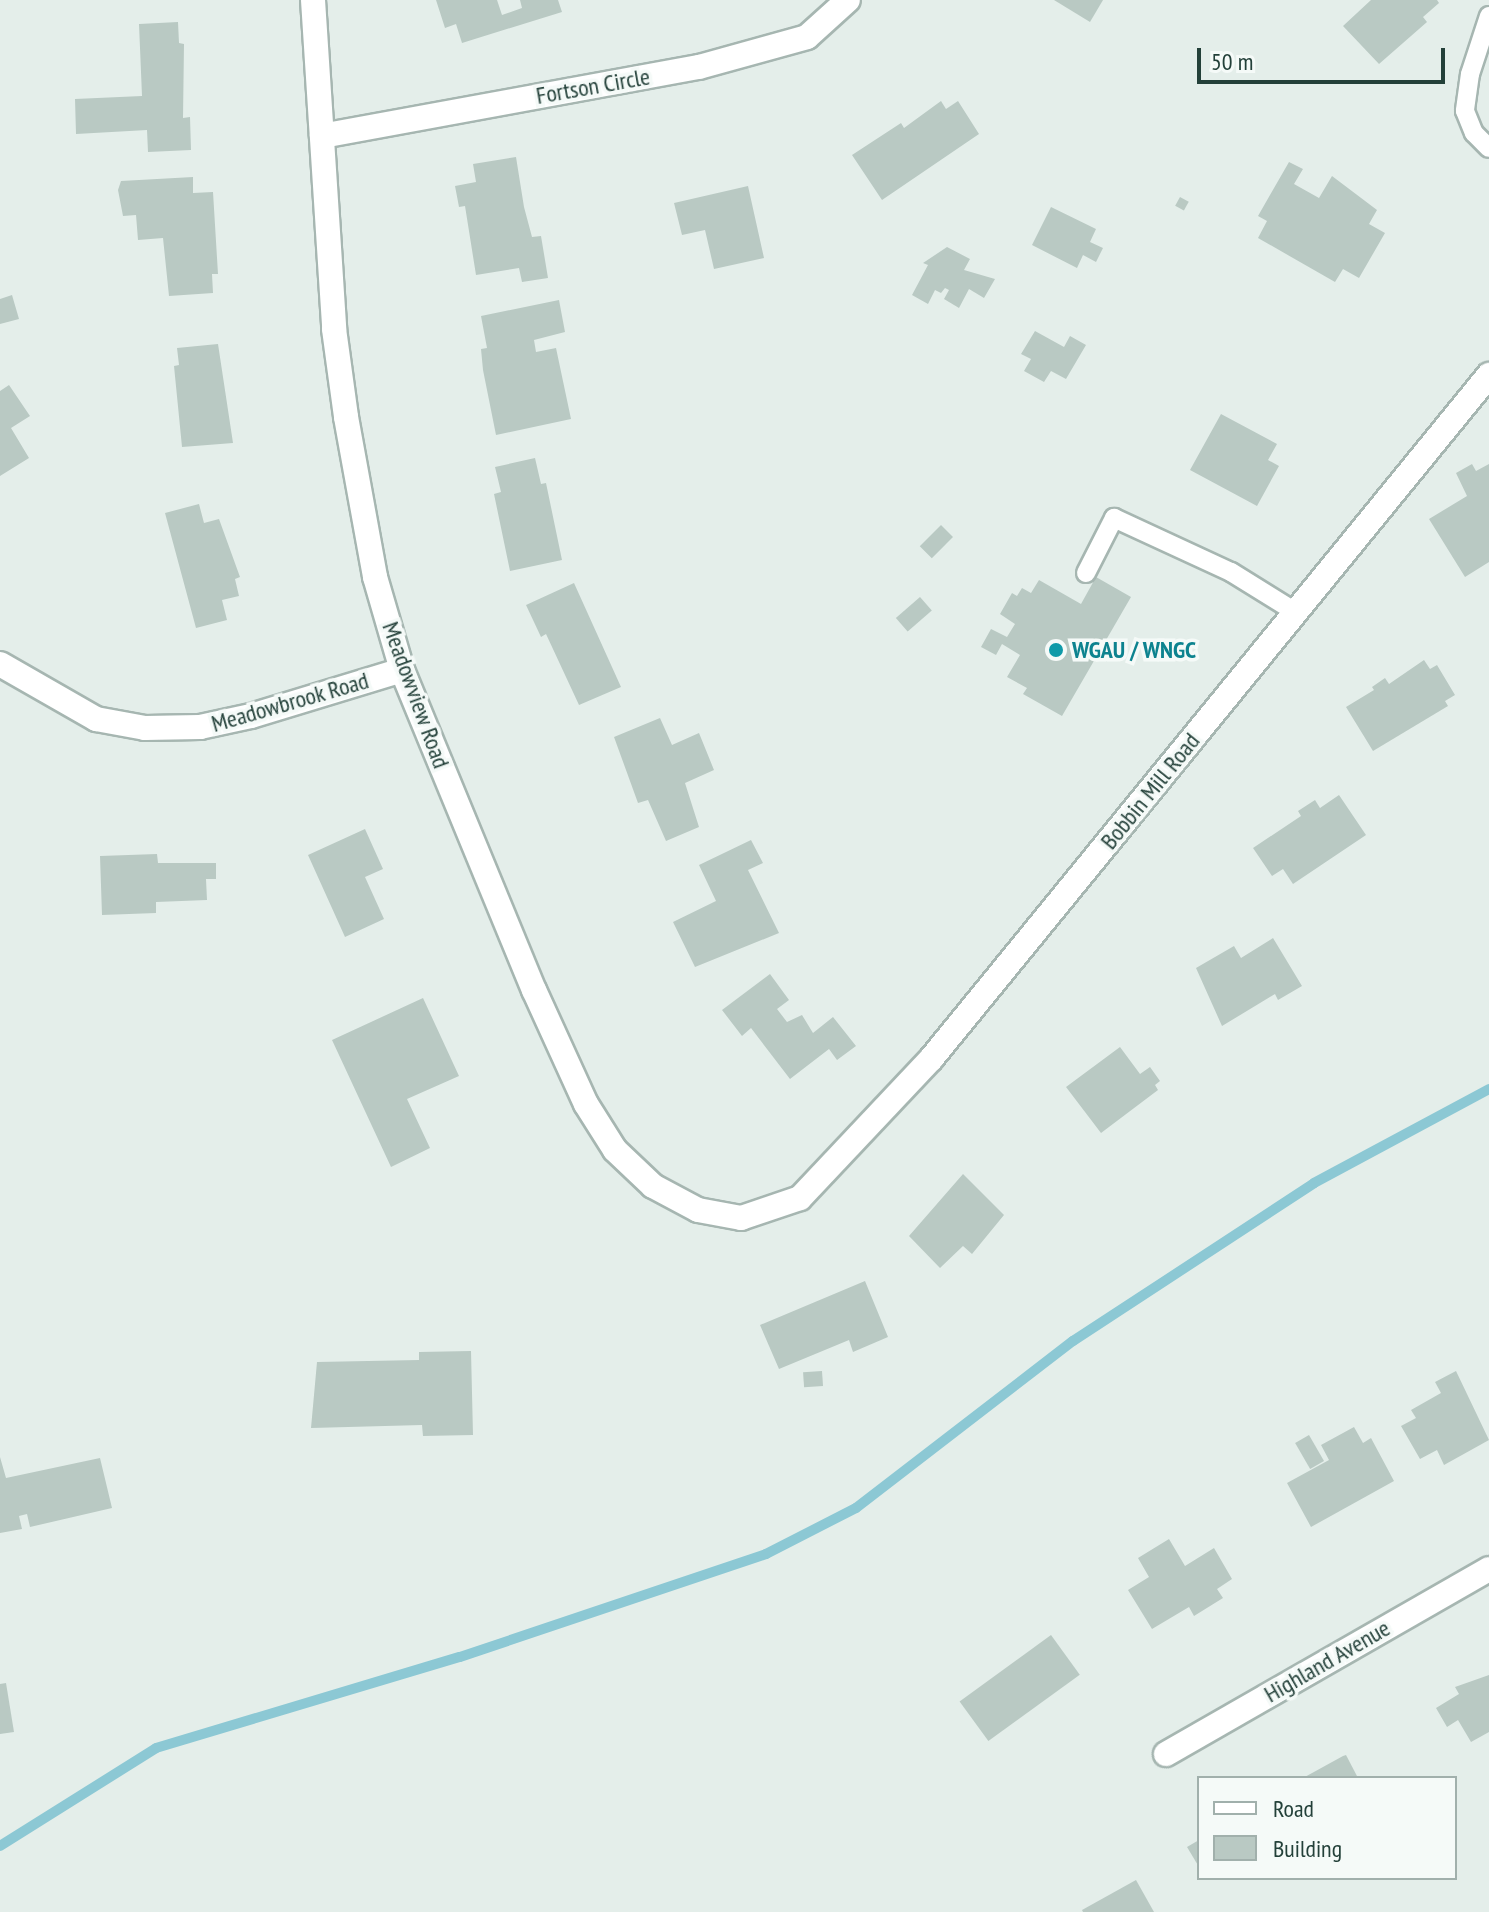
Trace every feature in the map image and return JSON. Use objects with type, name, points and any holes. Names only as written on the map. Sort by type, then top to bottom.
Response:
[{"type":"street","name":"Meadowview Road","points":[[313,0],[334,329],[346,417],[375,577],[402,670],[534,990],[586,1104],[615,1150],[653,1186],[698,1210],[741,1218],[800,1198]]},
{"type":"street","name":"Fortson Circle","points":[[322,136],[699,67],[807,37],[848,0]]},
{"type":"street","name":"Bobbin Mill Road","points":[[800,1198],[931,1059],[1489,375]]},
{"type":"street","name":"Meadowbrook Road","points":[[0,664],[96,719],[145,728],[200,727],[251,716],[402,670]]},
{"type":"street","name":"Highland Avenue","points":[[1166,1754],[1489,1569]]},
{"type":"lane","points":[[1489,16],[1470,74],[1465,111],[1474,133],[1489,148]]},
{"type":"lane","points":[[1086,573],[1114,518],[1231,572],[1297,613]]},
{"type":"building","points":[[436,0],[497,0],[502,15],[522,8],[520,0],[558,0],[562,12],[462,43],[456,24],[445,28]]},
{"type":"building","points":[[1054,0],[1103,0],[1090,22]]},
{"type":"building","points":[[1371,0],[1437,0],[1439,3],[1423,17],[1427,22],[1379,64],[1343,26]]},
{"type":"building","points":[[178,22],[179,43],[184,44],[183,118],[190,117],[191,150],[148,152],[147,130],[76,134],[75,99],[142,96],[139,24]]},
{"type":"building","points":[[941,101],[946,109],[958,101],[979,134],[882,200],[852,155],[901,123],[904,128]]},
{"type":"building","points":[[516,157],[524,207],[532,237],[541,236],[548,278],[522,282],[519,268],[476,275],[465,206],[459,207],[455,186],[476,182],[473,164]]},
{"type":"building","points":[[1289,162],[1303,169],[1294,184],[1319,198],[1332,176],[1377,210],[1369,224],[1385,233],[1359,278],[1343,269],[1335,282],[1258,238],[1267,221],[1258,216]]},
{"type":"building","points":[[193,177],[193,193],[213,192],[218,274],[212,274],[213,293],[169,296],[163,238],[138,240],[136,215],[123,216],[118,190],[121,181]]},
{"type":"building","points":[[748,186],[764,258],[714,269],[705,230],[682,235],[674,203]]},
{"type":"building","points":[[1180,197],[1189,202],[1184,211],[1175,206]]},
{"type":"building","points":[[1051,207],[1096,229],[1090,242],[1103,248],[1096,262],[1083,255],[1077,268],[1032,245]]},
{"type":"building","points":[[947,247],[970,259],[964,270],[995,279],[984,298],[969,289],[959,308],[944,299],[949,290],[945,288],[941,293],[935,290],[928,304],[912,295],[928,265],[923,263]]},
{"type":"building","points":[[12,295],[19,319],[0,324],[0,299]]},
{"type":"building","points":[[559,300],[565,332],[534,340],[536,352],[556,348],[571,419],[496,435],[483,370],[481,349],[487,348],[481,316]]},
{"type":"building","points":[[1035,331],[1064,347],[1070,336],[1086,345],[1066,379],[1051,371],[1044,382],[1024,371],[1031,359],[1021,354]]},
{"type":"building","points":[[218,344],[233,443],[182,447],[174,366],[179,365],[177,348]]},
{"type":"building","points":[[9,385],[30,416],[11,428],[29,458],[0,476],[0,391]]},
{"type":"building","points":[[1221,414],[1277,444],[1268,460],[1279,466],[1257,506],[1190,470]]},
{"type":"building","points":[[535,458],[541,484],[546,483],[562,560],[510,571],[494,494],[501,492],[495,467]]},
{"type":"building","points":[[1472,464],[1476,471],[1489,464],[1489,562],[1465,577],[1429,519],[1467,496],[1456,473]]},
{"type":"building","points":[[199,504],[204,523],[219,519],[240,577],[235,579],[239,596],[222,600],[227,620],[196,628],[165,513]]},
{"type":"building","points":[[941,525],[953,537],[932,558],[920,546]]},
{"type":"building","name":"WGAU / WNGC","points":[[1096,577],[1131,597],[1062,716],[1023,694],[1027,688],[1007,677],[1020,655],[1002,644],[996,655],[981,647],[991,629],[1007,637],[1015,624],[1000,614],[1012,593],[1017,596],[1022,588],[1031,593],[1039,580],[1081,604]]},
{"type":"building","points":[[574,583],[621,687],[579,705],[546,634],[541,637],[526,605]]},
{"type":"building","points":[[920,597],[932,611],[908,632],[896,618]]},
{"type":"building","points":[[1424,660],[1430,669],[1437,665],[1455,695],[1445,701],[1448,706],[1373,751],[1346,707],[1374,690],[1372,687],[1385,678],[1389,684]]},
{"type":"building","points":[[660,718],[672,745],[699,733],[714,770],[685,783],[699,827],[666,841],[648,800],[638,803],[614,737]]},
{"type":"building","points":[[1339,795],[1366,835],[1293,884],[1283,869],[1272,876],[1253,848],[1301,816],[1298,811],[1315,800],[1320,808]]},
{"type":"building","points":[[365,829],[383,869],[365,877],[384,919],[345,937],[308,855]]},
{"type":"building","points":[[751,840],[763,863],[748,870],[779,933],[695,967],[673,922],[716,901],[699,865]]},
{"type":"building","points":[[157,854],[158,863],[216,863],[216,879],[206,879],[207,900],[156,902],[156,913],[102,915],[100,856]]},
{"type":"building","points":[[1273,938],[1302,986],[1278,1000],[1275,994],[1222,1026],[1196,968],[1234,946],[1241,958]]},
{"type":"building","points":[[770,974],[789,1000],[777,1009],[787,1022],[802,1015],[813,1033],[833,1017],[856,1046],[837,1060],[829,1049],[790,1079],[751,1028],[742,1036],[722,1010]]},
{"type":"building","points":[[423,998],[459,1076],[407,1099],[430,1148],[391,1167],[332,1040]]},
{"type":"building","points":[[1120,1047],[1140,1074],[1150,1067],[1160,1081],[1155,1085],[1158,1090],[1101,1133],[1066,1087]]},
{"type":"building","points":[[963,1174],[1004,1215],[972,1254],[963,1246],[940,1268],[909,1236]]},
{"type":"building","points":[[865,1281],[888,1337],[853,1352],[849,1340],[779,1369],[760,1325]]},
{"type":"building","points":[[471,1351],[473,1435],[423,1436],[422,1425],[311,1428],[317,1362],[419,1360],[419,1352]]},
{"type":"building","points":[[822,1371],[823,1386],[804,1387],[803,1372]]},
{"type":"building","points":[[1456,1371],[1489,1440],[1444,1465],[1437,1450],[1420,1459],[1401,1426],[1416,1418],[1411,1410],[1441,1393],[1435,1382]]},
{"type":"building","points":[[1354,1427],[1363,1443],[1371,1438],[1394,1481],[1311,1527],[1287,1483],[1329,1460],[1321,1445]]},
{"type":"building","points":[[1309,1435],[1324,1461],[1310,1469],[1295,1443]]},
{"type":"building","points":[[0,1457],[6,1478],[100,1458],[112,1508],[30,1527],[27,1514],[19,1516],[22,1529],[0,1533]]},
{"type":"building","points":[[1169,1539],[1185,1566],[1214,1548],[1232,1579],[1217,1589],[1223,1598],[1194,1616],[1189,1607],[1152,1629],[1128,1590],[1149,1577],[1138,1558]]},
{"type":"building","points":[[1051,1635],[1080,1675],[988,1741],[960,1701]]},
{"type":"building","points":[[1489,1675],[1489,1732],[1471,1742],[1458,1720],[1447,1727],[1436,1708],[1459,1694],[1455,1687]]},
{"type":"building","points":[[6,1683],[14,1732],[0,1734],[0,1684]]},
{"type":"building","points":[[1346,1755],[1357,1776],[1307,1776]]},
{"type":"building","points":[[1197,1841],[1197,1864],[1187,1847]]},
{"type":"building","points":[[1136,1880],[1154,1912],[1083,1912],[1082,1910]]},
{"type":"waterway","points":[[0,1846],[156,1748],[460,1657],[766,1554],[856,1508],[1073,1341],[1314,1183],[1489,1089]]},
{"type":"place","name":"WGAU / WNGC","points":[[1056,650]]}]
